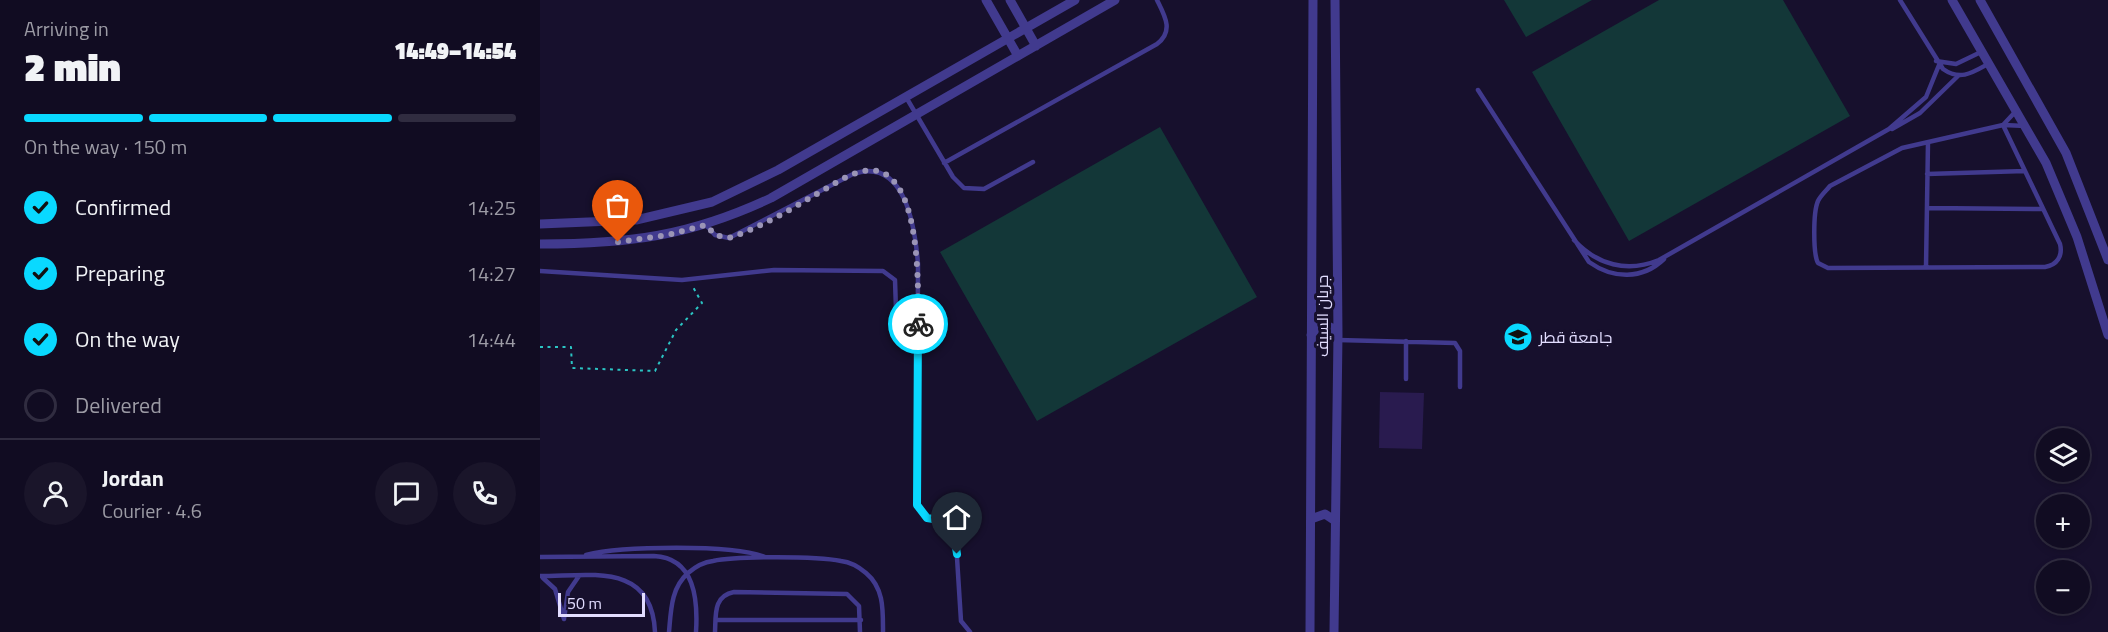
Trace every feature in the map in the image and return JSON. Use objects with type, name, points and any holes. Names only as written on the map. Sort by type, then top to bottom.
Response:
[{"type":"street","points":[[986,0],[1018,56]]},
{"type":"street","points":[[1010,0],[1036,46]]},
{"type":"street","points":[[540,224],[636,220],[686,210],[743,188],[1075,0]]},
{"type":"street","points":[[540,244],[614,243],[692,230],[771,198],[1115,0]]},
{"type":"street","name":"جريان السيف","points":[[1310,632],[1313,0]]},
{"type":"street","name":"جريان السيف","points":[[1334,632],[1338,338],[1335,0]]},
{"type":"street","points":[[1952,0],[2046,163],[2077,237],[2108,335]]},
{"type":"street","points":[[1980,0],[2066,153],[2108,260]]},
{"type":"street","points":[[686,210],[692,230]]},
{"type":"street","points":[[1311,336],[1320,325],[1323,325],[1333,328],[1338,338]]},
{"type":"street","points":[[1311,519],[1325,514],[1334,520]]},
{"type":"lane","points":[[944,163],[1161,41],[1168,27],[1157,0]]},
{"type":"lane","points":[[1900,0],[1937,63],[1947,73],[1958,76],[1969,74],[1988,64]]},
{"type":"lane","points":[[1937,63],[1956,64],[1981,52]]},
{"type":"lane","points":[[1889,129],[1926,97],[1937,63]]},
{"type":"lane","points":[[1574,240],[1598,260],[1618,266],[1649,264],[1889,129],[1906,123],[1920,113],[1958,76]]},
{"type":"lane","points":[[1478,90],[1589,262],[1612,274],[1630,276],[1647,271],[1668,255]]},
{"type":"lane","points":[[906,97],[959,185],[974,191],[984,189],[1033,162]]},
{"type":"lane","points":[[2003,125],[2016,110]]},
{"type":"lane","points":[[2003,125],[2061,249],[2058,260],[2050,266],[1828,268],[1818,263],[1815,255],[1816,207],[1826,190],[1882,157],[1928,142],[2003,125],[2026,126]]},
{"type":"lane","points":[[1926,267],[1928,142]]},
{"type":"lane","points":[[706,225],[715,235],[724,239],[735,236],[853,174],[869,170],[885,174],[899,191],[913,224],[918,264],[917,505],[927,518],[946,520],[954,526],[961,621],[970,632]]},
{"type":"lane","points":[[1927,174],[2025,171]]},
{"type":"lane","points":[[1927,208],[2043,209]]},
{"type":"lane","points":[[540,272],[689,280],[774,270],[883,271],[893,276],[897,284],[896,310]]},
{"type":"lane","points":[[1338,338],[1451,342],[1457,345],[1460,387]]},
{"type":"lane","points":[[1406,341],[1406,380]]},
{"type":"lane","points":[[578,557],[613,550],[727,549],[749,552],[770,559]]},
{"type":"lane","points":[[540,557],[662,557],[676,562],[687,574],[697,598],[696,632]]},
{"type":"lane","points":[[669,632],[673,596],[687,574],[710,561],[770,559],[832,560],[858,567],[872,579],[880,594],[883,632]]},
{"type":"lane","points":[[540,577],[555,588],[564,620],[568,592],[579,576]]},
{"type":"lane","points":[[540,577],[613,576],[635,585],[651,604],[655,632]]},
{"type":"lane","points":[[715,632],[716,606],[725,595],[734,592],[847,594],[859,606],[861,632]]},
{"type":"lane","points":[[716,620],[861,620]]},
{"type":"path","points":[[540,347],[572,347],[572,368],[655,371],[676,330],[702,303],[689,280]]},
{"type":"green space","points":[[1504,0],[1592,0],[1526,37]]},
{"type":"green space","points":[[1659,0],[1783,0],[1850,116],[1629,241],[1532,72]]},
{"type":"green space","points":[[1160,127],[1257,297],[1037,421],[940,252]]},
{"type":"building","points":[[1380,392],[1424,393],[1422,449],[1379,448]]},
{"type":"way so far","points":[[618,242],[668,235],[706,225],[715,235],[724,239],[729,238],[776,216],[853,174],[869,170],[876,171],[885,174],[899,191],[913,224],[918,264],[918,324]]},
{"type":"place","name":"جامعة قطر","points":[[1518,337]]},
{"type":"route","points":[[918,324],[917,505],[918,510],[927,518],[952,522],[957,554]]}]
